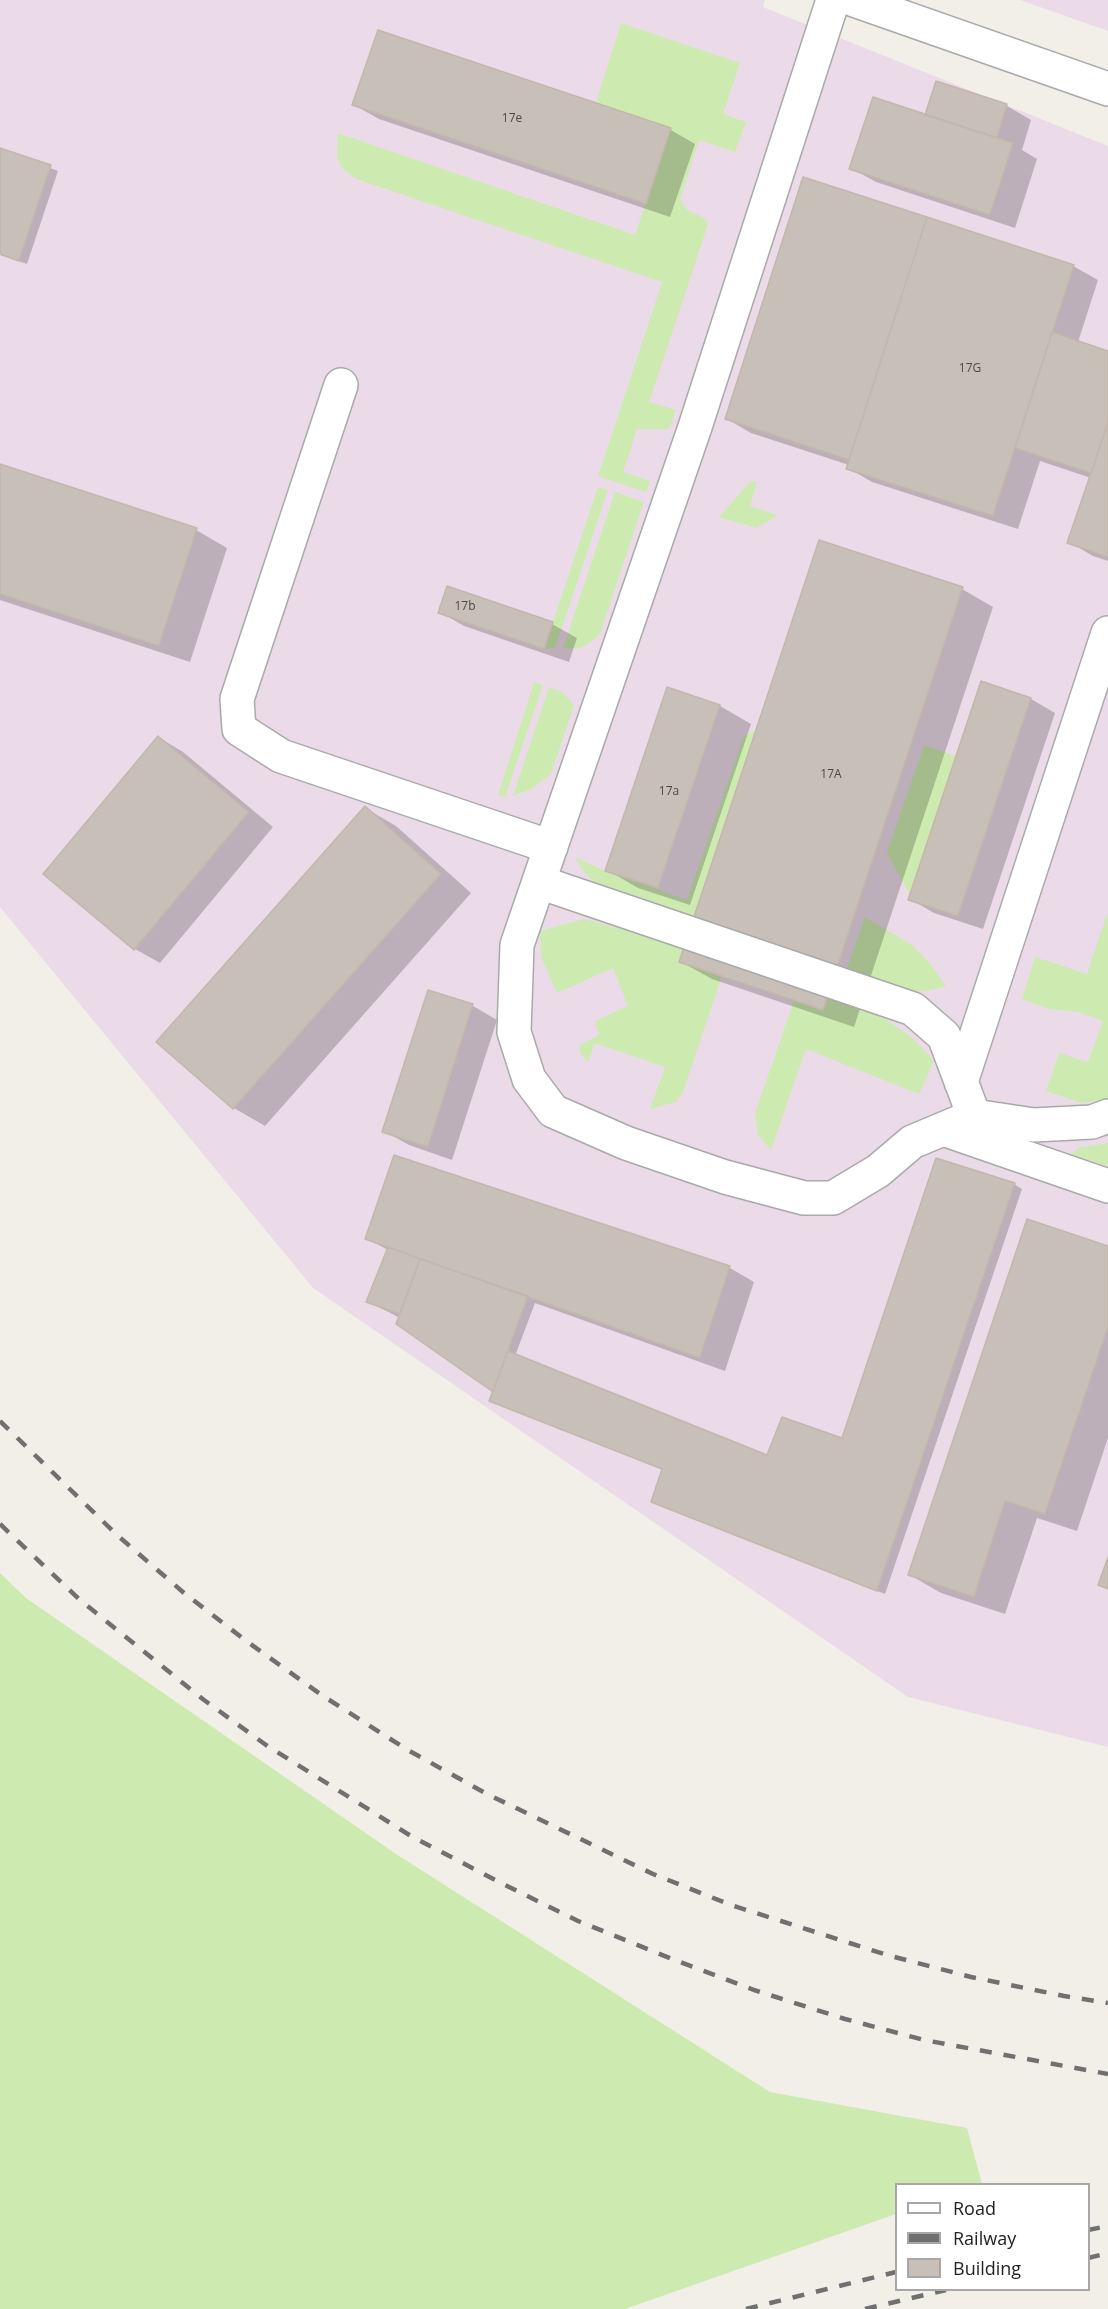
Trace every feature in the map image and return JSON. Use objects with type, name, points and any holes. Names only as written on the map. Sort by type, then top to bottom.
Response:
[{"type":"street","points":[[833,0],[695,427],[517,945],[514,1032],[529,1079],[553,1112],[626,1143],[725,1177],[804,1198],[833,1198],[878,1171],[912,1142],[974,1116],[1034,1125],[1092,1122],[1108,1116]]},
{"type":"street","points":[[854,0],[1108,89]]},
{"type":"street","points":[[341,385],[237,699],[239,729],[281,756],[551,847]]},
{"type":"street","points":[[961,1082],[1108,633]]},
{"type":"street","points":[[539,882],[913,1008],[944,1036],[974,1116]]},
{"type":"street","points":[[942,1129],[1108,1186]]},
{"type":"shaded area","points":[[0,0],[765,0],[763,7],[1108,146],[1108,1747],[908,1697],[313,1288],[0,907]]},
{"type":"shaded area","points":[[1020,0],[1108,0],[1108,31]]},
{"type":"green space","points":[[621,23],[740,63],[723,114],[746,122],[735,152],[699,140],[680,199],[687,210],[704,218],[708,224],[649,402],[676,410],[669,429],[637,429],[623,472],[650,481],[646,492],[598,476],[662,282],[356,179],[342,168],[337,157],[338,133],[635,235],[671,128],[596,103]]},
{"type":"green space","points":[[750,482],[757,482],[750,506],[778,515],[756,528],[719,517]]},
{"type":"green space","points":[[598,487],[608,490],[555,648],[544,649]]},
{"type":"green space","points":[[615,492],[644,502],[600,634],[588,644],[577,649],[563,648]]},
{"type":"green space","points":[[534,682],[543,685],[505,797],[498,795]]},
{"type":"green space","points":[[549,687],[562,692],[574,705],[551,774],[531,789],[513,796]]},
{"type":"green space","points":[[756,730],[692,923],[599,886],[582,870],[575,857],[605,871],[687,900],[744,736]]},
{"type":"green space","points":[[924,745],[956,756],[910,895],[887,853]]},
{"type":"green space","points":[[1108,912],[1108,1099],[1082,1103],[1046,1091],[1059,1053],[1088,1062],[1103,1021],[1079,1012],[1049,1009],[1022,999],[1035,957],[1087,974]]},
{"type":"green space","points":[[865,917],[912,945],[929,962],[946,986],[927,991],[896,990],[845,975]]},
{"type":"green space","points":[[584,919],[685,946],[680,962],[722,976],[683,1092],[676,1102],[650,1109],[665,1067],[595,1043],[588,1062],[580,1053],[580,1045],[599,1035],[595,1021],[628,1006],[613,968],[557,993],[541,957],[540,931]]},
{"type":"green space","points":[[827,995],[884,1018],[914,1039],[934,1061],[919,1094],[806,1049],[771,1150],[758,1135],[755,1114],[794,1000]]},
{"type":"green space","points":[[1108,1143],[1108,1166],[1071,1154],[1078,1148]]},
{"type":"green space","points":[[0,1573],[26,1598],[396,1854],[770,2092],[967,2128],[982,2183],[895,2183],[895,2214],[625,2309],[0,2309]]},
{"type":"building","points":[[378,30],[671,128],[646,204],[352,105]]},
{"type":"building","points":[[936,81],[1007,104],[997,138],[925,115]]},
{"type":"building","points":[[873,97],[1013,143],[990,215],[849,169]]},
{"type":"building","points":[[0,148],[51,165],[19,261],[0,254]]},
{"type":"building","points":[[803,177],[927,217],[849,460],[725,419]]},
{"type":"building","points":[[927,217],[1074,265],[993,516],[846,469]]},
{"type":"building","points":[[1052,332],[1108,351],[1108,422],[1091,473],[1015,448]]},
{"type":"building","points":[[1108,426],[1108,557],[1067,543]]},
{"type":"building","points":[[0,464],[197,528],[159,646],[0,594]]},
{"type":"building","points":[[819,540],[963,587],[823,1010],[679,962]]},
{"type":"building","points":[[447,586],[553,622],[544,649],[438,613]]},
{"type":"building","points":[[981,681],[1031,698],[958,916],[908,900]]},
{"type":"building","points":[[667,687],[720,705],[658,888],[605,871]]},
{"type":"building","points":[[158,736],[249,812],[134,950],[43,874]]},
{"type":"building","points":[[365,806],[441,874],[233,1109],[156,1042]]},
{"type":"building","points":[[428,990],[473,1004],[428,1147],[382,1132]]},
{"type":"building","points":[[394,1155],[730,1266],[700,1358],[365,1239]]},
{"type":"building","points":[[936,1158],[1015,1183],[877,1591],[651,1502],[662,1469],[489,1401],[508,1351],[767,1455],[782,1417],[842,1438]]},
{"type":"building","points":[[1027,1219],[1108,1246],[1108,1327],[1045,1514],[1005,1501],[974,1597],[908,1575]]},
{"type":"building","points":[[388,1247],[420,1259],[400,1314],[366,1302]]},
{"type":"building","points":[[420,1259],[528,1296],[493,1392],[396,1324]]},
{"type":"building","points":[[1108,1557],[1108,1589],[1098,1585]]},
{"type":"railway","points":[[0,1421],[117,1535],[184,1593],[249,1643],[323,1696],[406,1749],[487,1794],[653,1874],[731,1905],[887,1955],[971,1977],[1108,2003]]},
{"type":"railway","points":[[0,1524],[80,1600],[204,1700],[266,1745],[411,1836],[501,1883],[578,1921],[672,1959],[754,1990],[845,2019],[924,2040],[1108,2074]]},
{"type":"railway","points":[[1090,2230],[1108,2226]]},
{"type":"railway","points":[[1090,2258],[1108,2253]]},
{"type":"railway","points":[[746,2309],[895,2272]]},
{"type":"railway","points":[[865,2309],[942,2291]]}]
